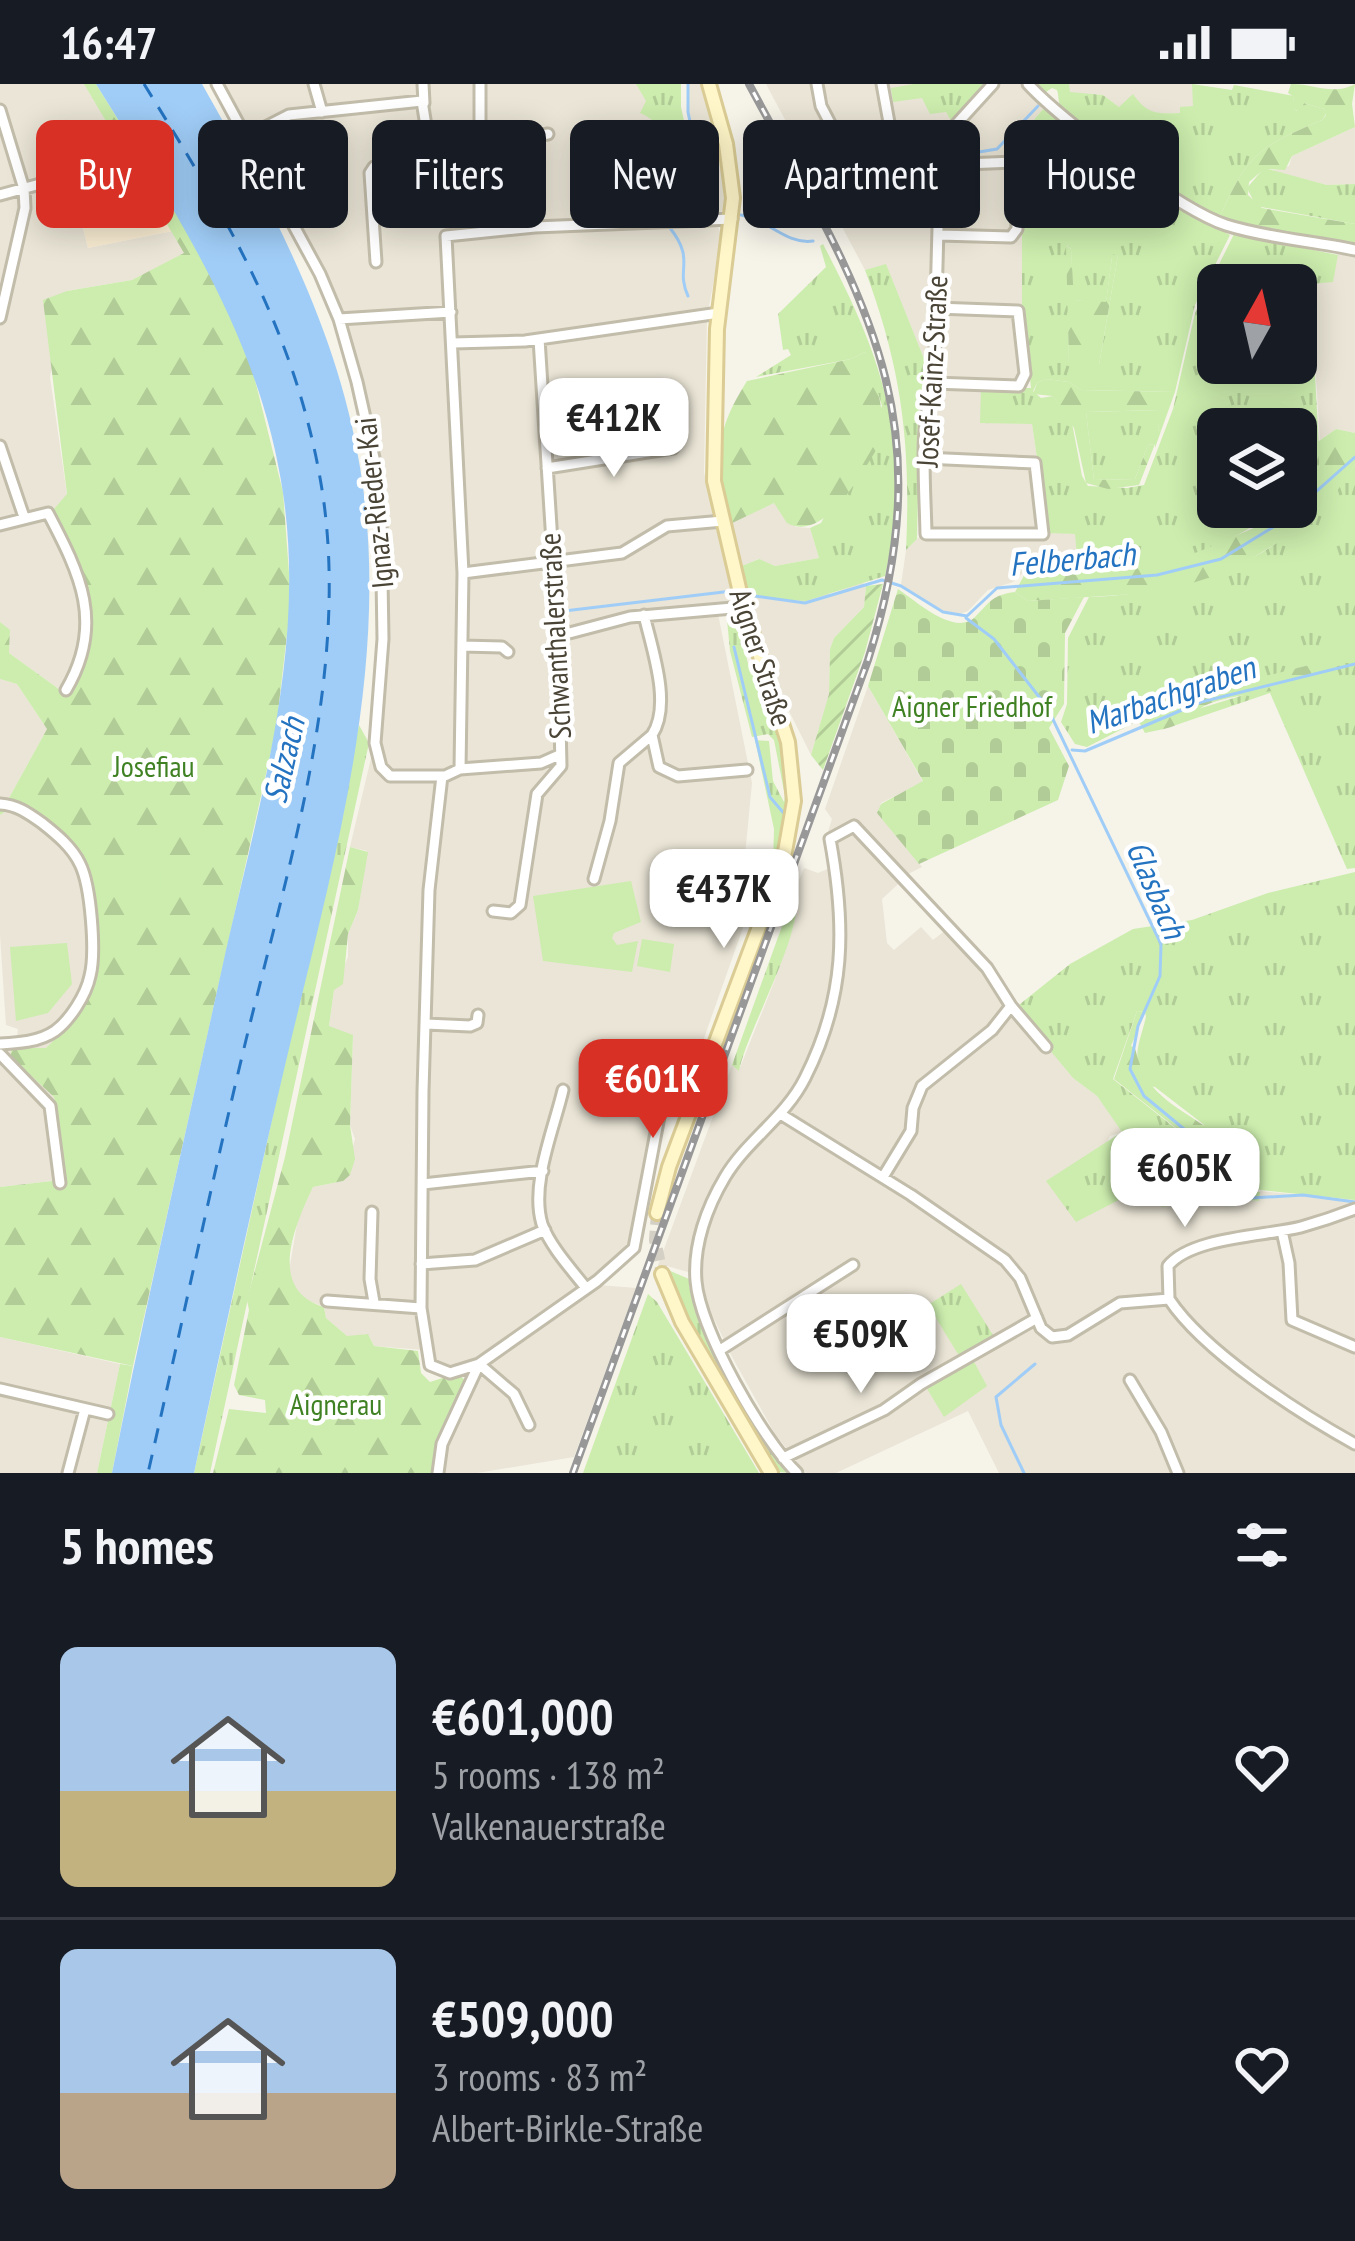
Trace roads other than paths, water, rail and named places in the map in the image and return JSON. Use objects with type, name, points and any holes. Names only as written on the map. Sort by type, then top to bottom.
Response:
[{"type":"main road","name":"Aigner Straße","points":[[658,1213],[662,1186],[791,832],[794,794],[784,728],[741,597],[714,481],[718,313],[732,219],[730,165],[709,84]]},
{"type":"main road","points":[[662,1274],[676,1311],[771,1473]]},
{"type":"street","name":"Ignaz-Rieder-Kai","points":[[217,84],[238,120]]},
{"type":"street","points":[[314,84],[322,112]]},
{"type":"street","points":[[423,84],[427,120]]},
{"type":"street","points":[[480,84],[481,120]]},
{"type":"street","points":[[817,84],[828,120]]},
{"type":"street","points":[[883,84],[889,120]]},
{"type":"street","points":[[960,120],[993,84]]},
{"type":"street","points":[[1028,84],[1060,114],[1203,214],[1232,226],[1355,250]]},
{"type":"street","points":[[279,120],[289,115],[424,103]]},
{"type":"street","points":[[0,110],[24,189],[25,208],[0,318]]},
{"type":"street","points":[[939,235],[1010,237],[1017,229],[1016,162],[980,161]]},
{"type":"street","points":[[0,195],[36,186]]},
{"type":"street","points":[[460,769],[463,572],[446,236],[732,219]]},
{"type":"street","name":"Ignaz-Rieder-Kai","points":[[298,228],[339,319],[370,442],[381,518],[384,628],[376,751],[381,767],[390,776],[442,776],[460,769],[541,763],[559,755]]},
{"type":"street","points":[[374,228],[376,262]]},
{"type":"street","name":"Josef-Kainz-Straße","points":[[924,458],[1032,461],[1039,468],[1044,528],[1037,536],[926,534],[924,458],[926,400],[933,383],[939,228]]},
{"type":"street","points":[[933,383],[1019,386],[1025,374],[1018,310],[936,308]]},
{"type":"street","points":[[339,319],[451,312]]},
{"type":"street","points":[[453,343],[539,339],[718,313]]},
{"type":"street","name":"Schwanthalerstraße","points":[[493,911],[511,913],[523,900],[537,794],[560,772],[558,636],[539,339]]},
{"type":"street","points":[[0,446],[24,517]]},
{"type":"street","points":[[547,468],[673,448]]},
{"type":"street","points":[[0,525],[48,512],[79,572],[86,645],[82,664],[66,690]]},
{"type":"street","points":[[463,572],[622,553],[667,526],[723,521]]},
{"type":"street","points":[[558,636],[741,597]]},
{"type":"street","points":[[594,879],[619,763],[658,724],[660,692],[644,616]]},
{"type":"street","points":[[462,646],[502,647],[508,652]]},
{"type":"street","points":[[652,735],[657,764],[667,773],[747,770]]},
{"type":"street","points":[[442,776],[429,890],[421,1308],[428,1361],[440,1372],[465,1377],[468,1389]]},
{"type":"street","points":[[0,804],[29,813],[61,838],[81,864],[89,899],[91,975],[81,1000],[55,1031],[31,1041],[0,1044]]},
{"type":"street","points":[[797,1473],[783,1458],[720,1350],[696,1282],[701,1233],[727,1174],[782,1115],[804,1081],[831,1012],[842,920],[830,840],[854,826],[861,813]]},
{"type":"street","points":[[854,826],[987,968],[1046,1047]]},
{"type":"street","points":[[883,1178],[911,1131],[922,1086],[992,1030],[1011,1006]]},
{"type":"street","points":[[426,1024],[470,1026],[478,1016]]},
{"type":"street","points":[[0,1054],[50,1106],[60,1183]]},
{"type":"street","points":[[456,1373],[479,1364],[628,1255],[638,1241],[665,1085],[678,1078],[700,1084]]},
{"type":"street","points":[[563,1090],[543,1171],[540,1210],[545,1230],[586,1288]]},
{"type":"street","points":[[782,1115],[1005,1260],[1020,1278],[1048,1335],[1061,1338],[1115,1304],[1169,1299]]},
{"type":"street","points":[[423,1184],[543,1171]]},
{"type":"street","points":[[1355,1209],[1282,1231],[1220,1242],[1175,1257],[1167,1269],[1169,1299],[1192,1327],[1309,1418],[1355,1444]]},
{"type":"street","points":[[372,1212],[374,1302]]},
{"type":"street","points":[[422,1264],[475,1260],[545,1230]]},
{"type":"street","points":[[1282,1231],[1289,1263],[1290,1317],[1355,1347]]},
{"type":"street","points":[[720,1350],[853,1265]]},
{"type":"street","points":[[327,1301],[421,1308]]},
{"type":"street","points":[[783,1458],[884,1410],[1037,1318]]},
{"type":"street","points":[[438,1473],[440,1449],[479,1364]]},
{"type":"street","points":[[479,1364],[514,1394],[529,1425]]},
{"type":"street","points":[[1130,1380],[1178,1473]]},
{"type":"street","points":[[0,1389],[108,1414]]},
{"type":"street","points":[[68,1473],[85,1409]]},
{"type":"water","name":"Salzach","points":[[96,84],[202,84],[222,120],[198,120],[198,228],[279,228],[335,365],[360,467],[368,541],[369,616],[353,765],[194,1473],[112,1473],[265,781],[284,666],[289,551],[272,436],[255,382],[211,279],[174,211],[174,120],[118,120]]},
{"type":"waterway","points":[[688,84],[690,120]]},
{"type":"waterway","points":[[980,152],[997,149],[1038,106]]},
{"type":"waterway","points":[[741,215],[794,239],[813,241]]},
{"type":"waterway","points":[[670,228],[682,249],[688,296]]},
{"type":"waterway","name":"Felberbach","points":[[747,595],[805,603],[882,580],[943,612],[967,616],[997,588],[1157,575],[1221,559],[1283,521],[1355,457]]},
{"type":"waterway","name":"Felberbach","points":[[564,611],[732,591]]},
{"type":"waterway","name":"Glasbach","points":[[966,618],[994,639],[1047,707],[1161,944],[1160,976],[1138,1026],[1130,1069],[1144,1096],[1195,1138],[1216,1194],[1233,1199],[1303,1195],[1355,1202]]},
{"type":"waterway","points":[[734,647],[770,797],[787,817]]},
{"type":"waterway","name":"Marbachgraben","points":[[1072,750],[1085,751],[1201,702],[1355,664]]},
{"type":"waterway","points":[[1024,1473],[1001,1425],[996,1397],[1035,1364]]},
{"type":"tunnel","points":[[657,1213],[655,1240],[662,1274]]},
{"type":"railway","points":[[573,1473],[868,660],[890,573],[898,496],[894,425],[880,358],[826,228],[749,84]]},
{"type":"park label","name":"Aigner Friedhof","points":[[972,705]]},
{"type":"park label","name":"Josefiau","points":[[154,765]]},
{"type":"park label","name":"Aignerau","points":[[336,1403]]}]
